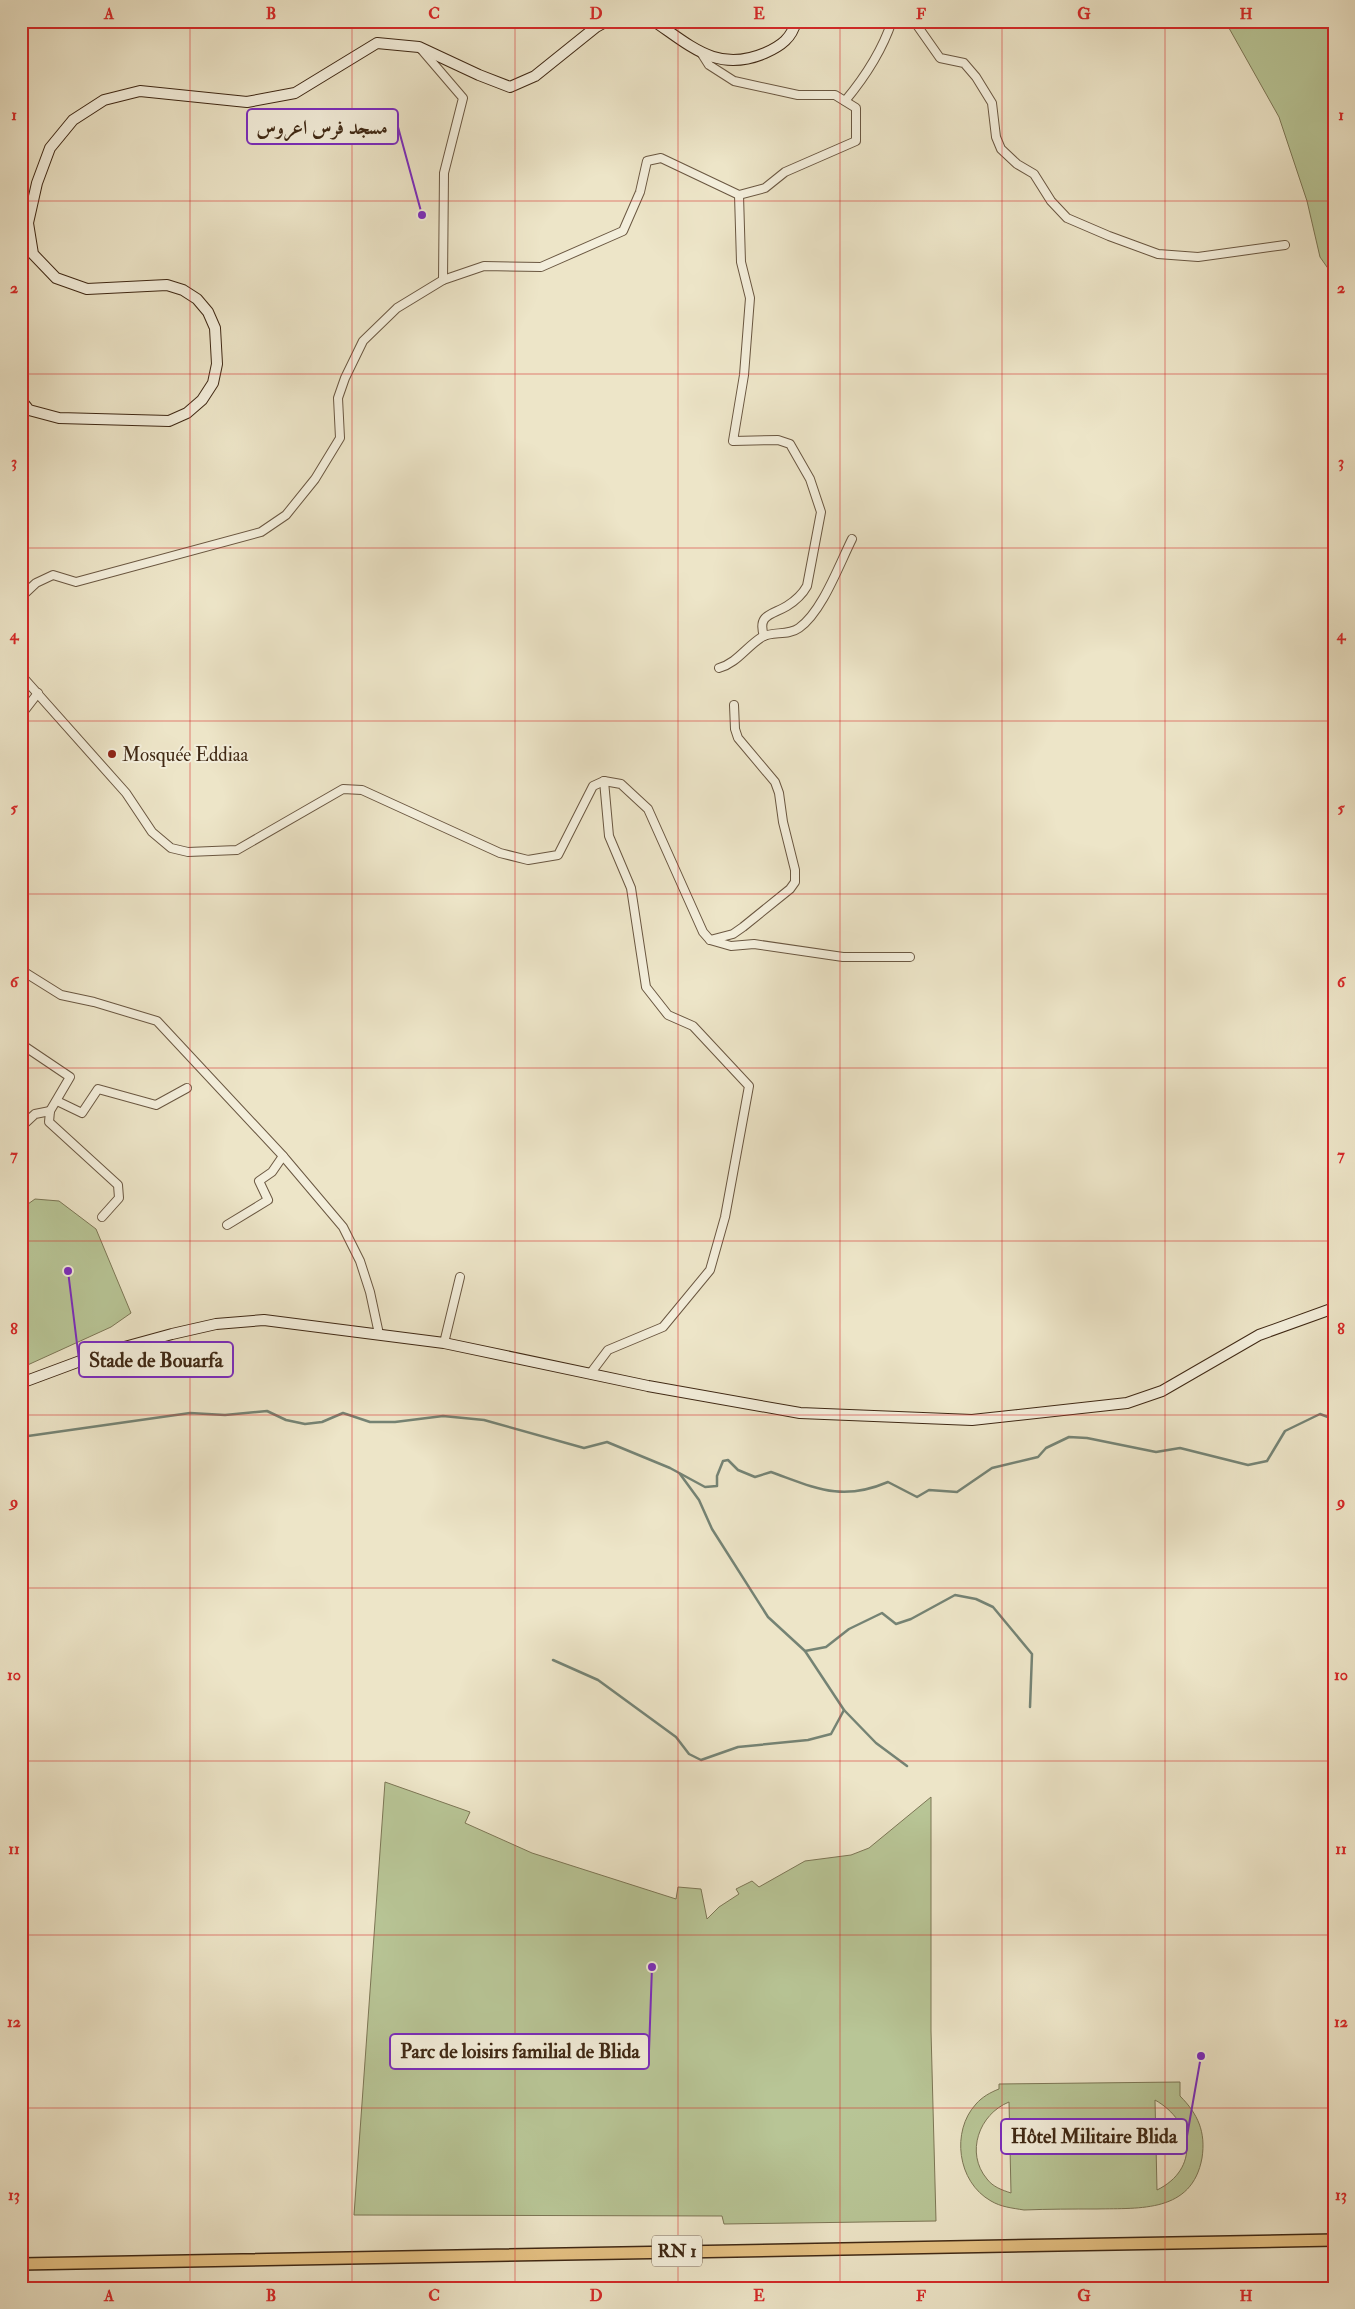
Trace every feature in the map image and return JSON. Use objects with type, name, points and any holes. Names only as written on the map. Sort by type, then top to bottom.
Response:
[{"type":"main road","name":"RN 1","points":[[21,2264],[1334,2240]]},
{"type":"main road","name":"RN 1","points":[[21,2269],[1334,2246]]},
{"type":"street","points":[[21,400],[29,410],[59,418],[169,421],[187,413],[202,400],[212,383],[217,364],[215,328],[208,312],[197,299],[183,290],[167,285],[87,289],[56,278],[33,254],[28,223],[37,182],[50,148],[73,120],[104,100],[140,91],[247,102],[295,93],[377,43],[419,47],[479,76],[510,87],[535,76],[596,26],[607,21]]},
{"type":"street","points":[[654,21],[702,54],[725,61],[749,60],[771,51],[789,39],[796,21]]},
{"type":"street","points":[[845,101],[860,83],[885,42],[892,21]]},
{"type":"street","points":[[914,21],[940,58],[964,63],[976,77],[992,103],[996,137],[1001,149],[1016,164],[1034,174],[1051,201],[1067,218],[1158,254],[1198,257],[1285,245]]},
{"type":"street","points":[[419,47],[463,98],[444,173],[443,280]]},
{"type":"street","points":[[21,597],[36,583],[53,575],[76,582],[261,532],[286,515],[315,479],[340,438],[338,398],[345,378],[363,341],[397,308],[443,280],[484,266],[541,268],[623,231],[640,192],[648,161],[661,158],[739,195],[765,188],[785,172],[856,142],[856,108],[835,95],[798,95],[734,80],[709,65],[702,54]]},
{"type":"street","points":[[739,195],[741,262],[750,298],[744,375],[733,441],[778,440],[790,444],[810,479],[821,512],[806,586],[801,595],[788,606],[770,614],[763,620],[761,627],[764,636]]},
{"type":"street","points":[[718,668],[731,665],[764,636],[784,634],[797,629],[807,621],[818,606],[852,539]]},
{"type":"street","points":[[21,675],[126,793],[152,832],[171,848],[188,852],[237,850],[343,789],[362,790],[500,853],[528,860],[558,855],[594,786],[604,781],[621,784],[648,808],[704,932],[710,940],[731,946],[754,944],[843,957],[910,957]]},
{"type":"street","points":[[21,715],[38,693]]},
{"type":"street","points":[[710,940],[732,934],[743,928],[790,889],[795,882],[795,870],[783,822],[780,793],[776,782],[738,738],[735,729],[734,705]]},
{"type":"street","points":[[590,1374],[608,1350],[663,1327],[710,1270],[725,1217],[749,1086],[693,1026],[668,1015],[646,987],[631,888],[609,836],[604,781]]},
{"type":"street","points":[[21,970],[61,995],[94,1002],[157,1021],[283,1156],[343,1227],[360,1261],[380,1334]]},
{"type":"street","points":[[21,1044],[70,1078],[50,1111],[49,1122],[118,1185],[119,1198],[102,1217]]},
{"type":"street","points":[[57,1101],[82,1114],[98,1089],[156,1104],[187,1088]]},
{"type":"street","points":[[21,1127],[35,1114],[50,1111]]},
{"type":"street","points":[[227,1224],[268,1200],[259,1180],[272,1172],[283,1156]]},
{"type":"street","points":[[444,1343],[460,1277]]},
{"type":"street","points":[[21,1383],[99,1354],[216,1324],[264,1320],[444,1343],[648,1386],[800,1413],[972,1420],[1010,1418],[1127,1403],[1162,1391],[1259,1335],[1334,1308]]},
{"type":"green space","points":[[1225,21],[1334,21],[1334,277],[1320,257],[1307,201],[1279,117]]},
{"type":"green space","points":[[35,1199],[59,1201],[96,1229],[131,1313],[111,1327],[21,1368],[21,1209]]},
{"type":"green space","points":[[385,1782],[470,1812],[465,1823],[532,1853],[676,1899],[678,1887],[701,1889],[707,1919],[719,1907],[739,1894],[736,1889],[752,1881],[759,1887],[805,1861],[851,1855],[869,1848],[931,1797],[931,2031],[936,2221],[724,2224],[722,2216],[354,2215]]},
{"type":"green space","points":[[1180,2082],[1180,2096],[1192,2110],[1202,2132],[1202,2158],[1196,2176],[1187,2189],[1176,2198],[1162,2204],[1146,2207],[1024,2210],[995,2203],[980,2192],[971,2182],[961,2156],[961,2142],[963,2128],[968,2115],[981,2099],[999,2089],[999,2084]],"holes":[[[1155,2100],[1168,2109],[1178,2120],[1187,2145],[1186,2158],[1180,2170],[1171,2181],[1157,2190]],[[1009,2102],[1011,2193],[989,2182],[980,2169],[976,2146],[983,2125],[990,2115]]]},
{"type":"waterway","points":[[21,1437],[190,1413],[225,1415],[267,1411],[286,1420],[305,1424],[322,1422],[343,1413],[370,1422],[395,1422],[443,1416],[484,1420],[584,1448],[607,1442],[670,1468],[705,1487],[717,1486],[717,1476],[723,1461],[728,1460],[738,1470],[755,1477],[771,1472],[815,1487],[842,1492],[871,1488],[888,1482],[917,1497],[929,1490],[957,1492],[992,1468],[1038,1457],[1046,1448],[1069,1437],[1087,1438],[1156,1452],[1180,1448],[1248,1465],[1267,1461],[1285,1431],[1320,1414],[1333,1419],[1334,1430]]},
{"type":"waterway","points":[[680,1474],[699,1500],[712,1529],[768,1617],[805,1651],[844,1710],[876,1743],[907,1766]]},
{"type":"waterway","points":[[805,1651],[826,1647],[849,1629],[882,1613],[896,1624],[911,1619],[955,1595],[976,1599],[993,1607],[1032,1654],[1030,1707]]},
{"type":"waterway","points":[[553,1660],[598,1680],[676,1737],[689,1754],[701,1760],[738,1747],[808,1740],[831,1734],[844,1710]]},
{"type":"place","name":"مسجد فرس اعروس","points":[[422,215]]},
{"type":"place","name":"Mosquée Eddiaa","points":[[112,754]]},
{"type":"place","name":"Stade de Bouarfa","points":[[68,1271]]},
{"type":"place","name":"Parc de loisirs familial de Blida","points":[[652,1967]]},
{"type":"place","name":"Hôtel Militaire Blida","points":[[1201,2056]]}]
